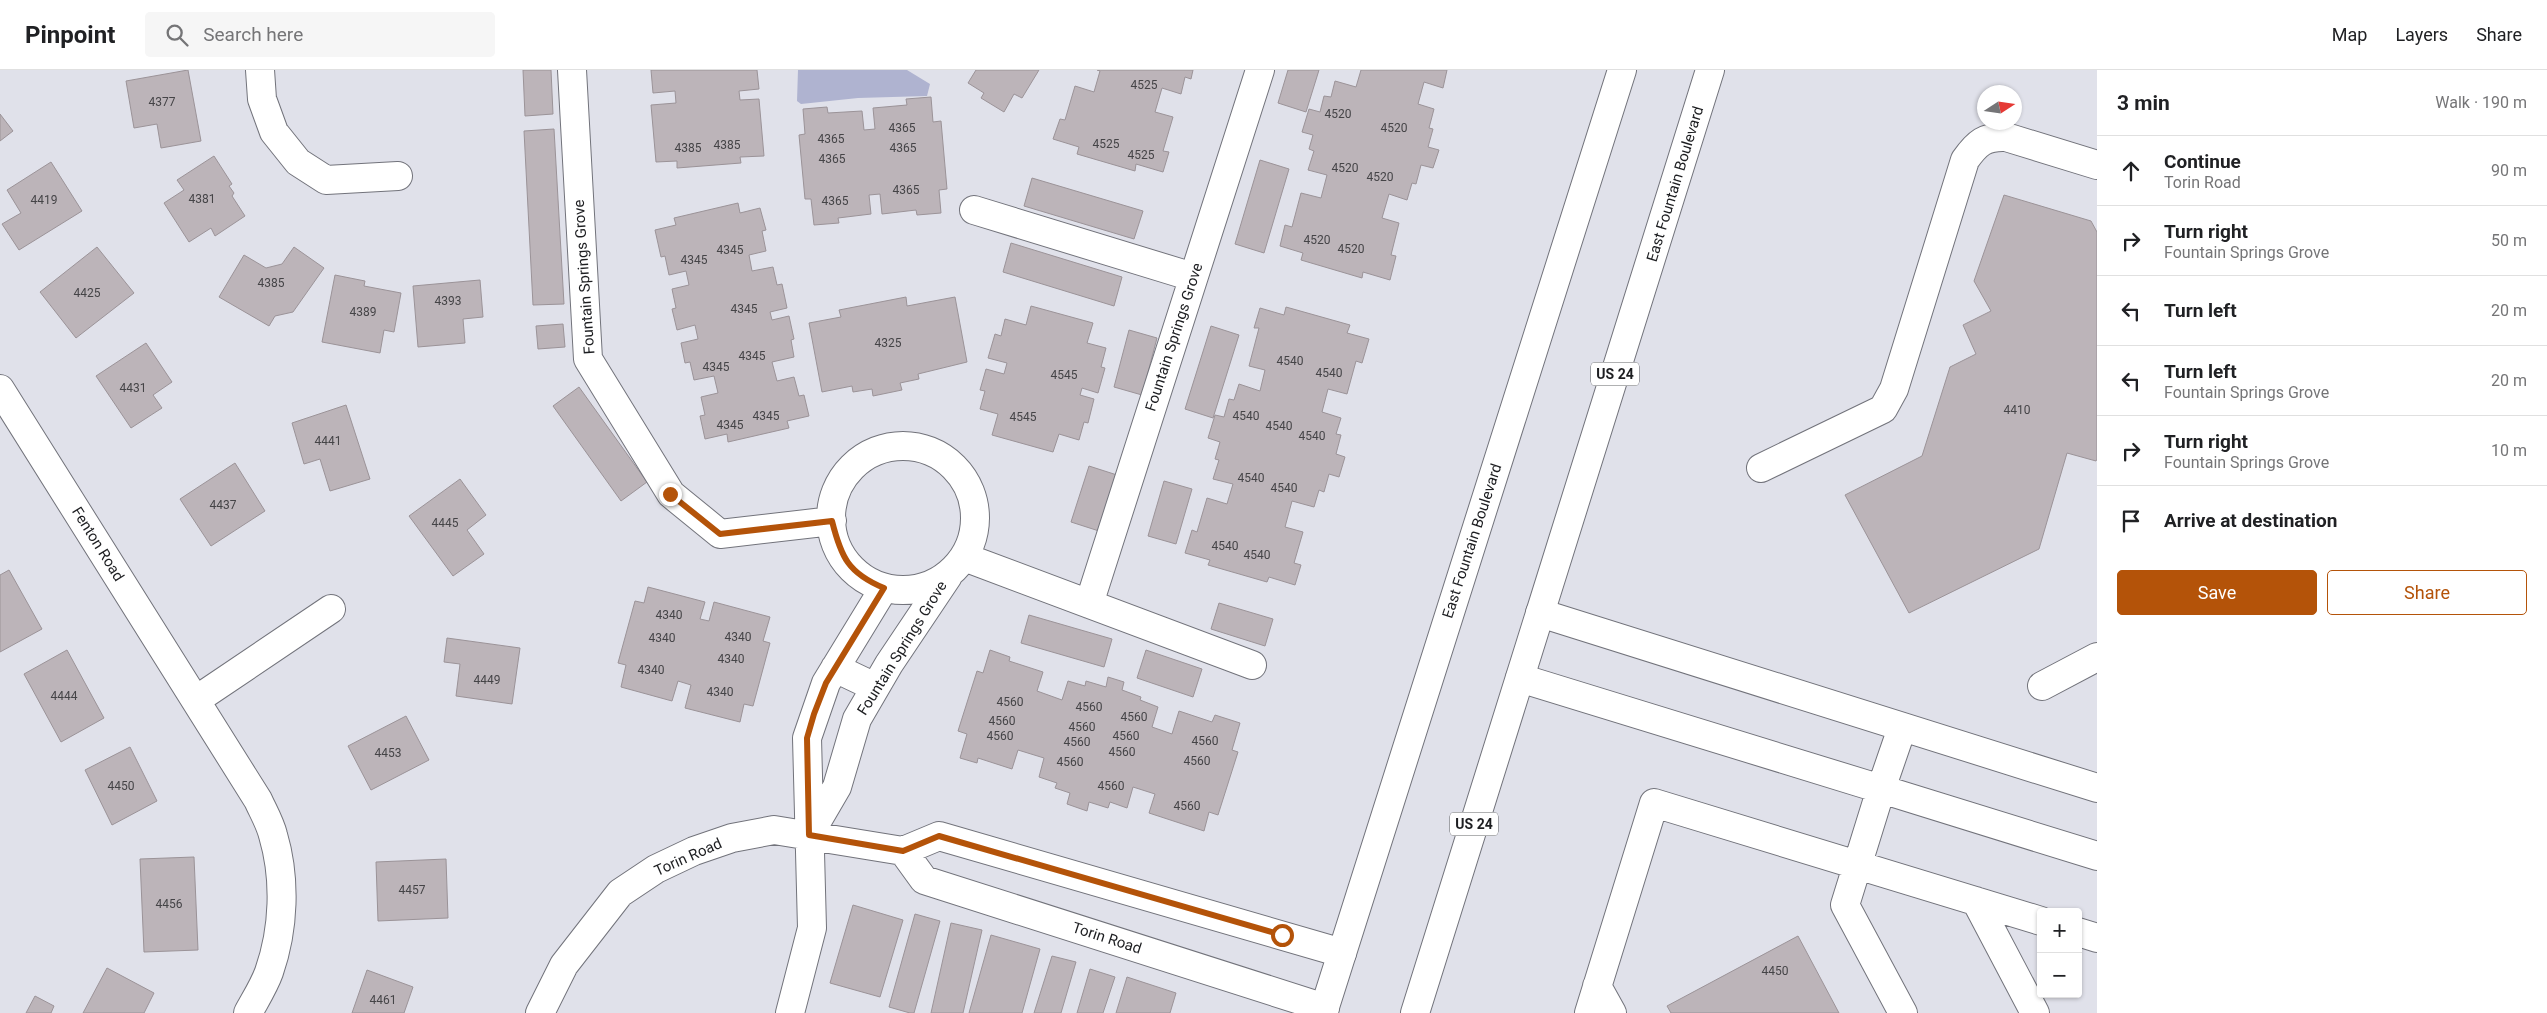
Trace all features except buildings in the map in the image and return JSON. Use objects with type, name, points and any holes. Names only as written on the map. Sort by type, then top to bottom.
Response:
[{"type":"main road","points":[[260,70],[262,99],[274,132],[298,162],[326,180],[398,176]]},
{"type":"main road","name":"Fountain Springs Grove","points":[[572,70],[588,359],[670,494],[720,534],[832,521]]},
{"type":"main road","name":"Fountain Springs Grove","points":[[1089,604],[1260,70]]},
{"type":"main road","name":"East Fountain Boulevard","points":[[1324,1010],[1622,70]]},
{"type":"main road","name":"East Fountain Boulevard","points":[[1415,1013],[1710,70]]},
{"type":"main road","points":[[1761,468],[1882,409],[1894,389],[1965,160],[1976,144],[1991,136],[2006,137],[2097,164]]},
{"type":"main road","points":[[974,210],[1193,277]]},
{"type":"main road","name":"Fenton Road","points":[[0,389],[258,800],[273,834],[280,868],[282,904],[277,944],[269,973],[248,1013]]},
{"type":"main road","points":[[913,446],[931,450],[949,462],[962,476],[972,499],[975,516],[973,532],[956,566],[926,587],[909,590],[884,588],[870,582],[850,567],[841,554],[832,521],[834,500],[841,481],[855,464],[871,454],[891,447],[913,446]]},
{"type":"main road","points":[[956,566],[1089,604],[1252,665]]},
{"type":"main road","name":"Fountain Springs Grove","points":[[809,835],[837,787],[857,719],[956,566]]},
{"type":"main road","points":[[790,1013],[812,928],[807,738],[826,683],[884,588]]},
{"type":"main road","points":[[196,700],[331,609]]},
{"type":"main road","points":[[1540,613],[2097,788]]},
{"type":"main road","points":[[2042,686],[2097,657]]},
{"type":"main road","points":[[835,668],[876,687]]},
{"type":"main road","points":[[1520,678],[2097,856]]},
{"type":"main road","points":[[1902,728],[1856,863],[1845,905],[1903,1013]]},
{"type":"main road","points":[[1589,1013],[1654,803],[1856,863],[2037,920]]},
{"type":"main road","name":"Torin Road","points":[[540,1013],[564,965],[620,893],[656,870],[694,851],[732,838],[774,830],[903,851],[924,880],[1324,1010]]},
{"type":"main road","points":[[903,851],[939,836],[1342,953]]},
{"type":"main road","points":[[1976,901],[2035,1013]]},
{"type":"main road","points":[[2082,933],[2097,938]]},
{"type":"main road","points":[[1597,986],[1612,1013]]},
{"type":"shaded area","points":[[798,70],[907,70],[930,84],[927,96],[858,98],[801,104],[797,101]]},
{"type":"route","points":[[670,494],[720,534],[832,521],[841,554],[850,567],[870,582],[884,588],[826,683],[814,714],[807,738],[809,835],[903,851],[939,836],[1282,935]]}]
